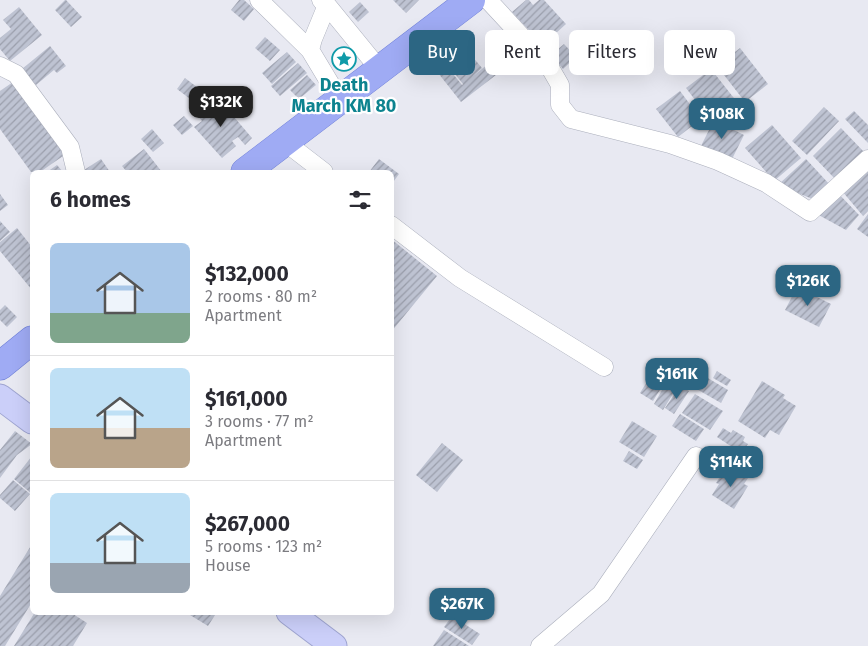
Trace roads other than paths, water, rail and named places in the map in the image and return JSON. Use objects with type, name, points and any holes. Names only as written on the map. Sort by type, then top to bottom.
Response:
[{"type":"main road","points":[[248,170],[471,0]]},
{"type":"main road","points":[[0,366],[30,342]]},
{"type":"main road","points":[[0,397],[30,420]]},
{"type":"main road","points":[[293,615],[334,646]]},
{"type":"street","points":[[259,0],[310,50],[340,100]]},
{"type":"street","points":[[488,0],[549,66],[560,84],[560,105],[571,119],[670,144],[718,161],[766,183],[810,212],[868,158]]},
{"type":"street","points":[[310,50],[324,2]]},
{"type":"street","points":[[324,2],[380,70]]},
{"type":"street","points":[[0,66],[16,74],[70,147],[76,170]]},
{"type":"street","points":[[285,142],[321,170]]},
{"type":"street","points":[[394,227],[460,278],[604,367]]},
{"type":"street","points":[[540,646],[602,594],[696,456]]},
{"type":"place","name":"Death March KM 80","points":[[344,59]]}]
